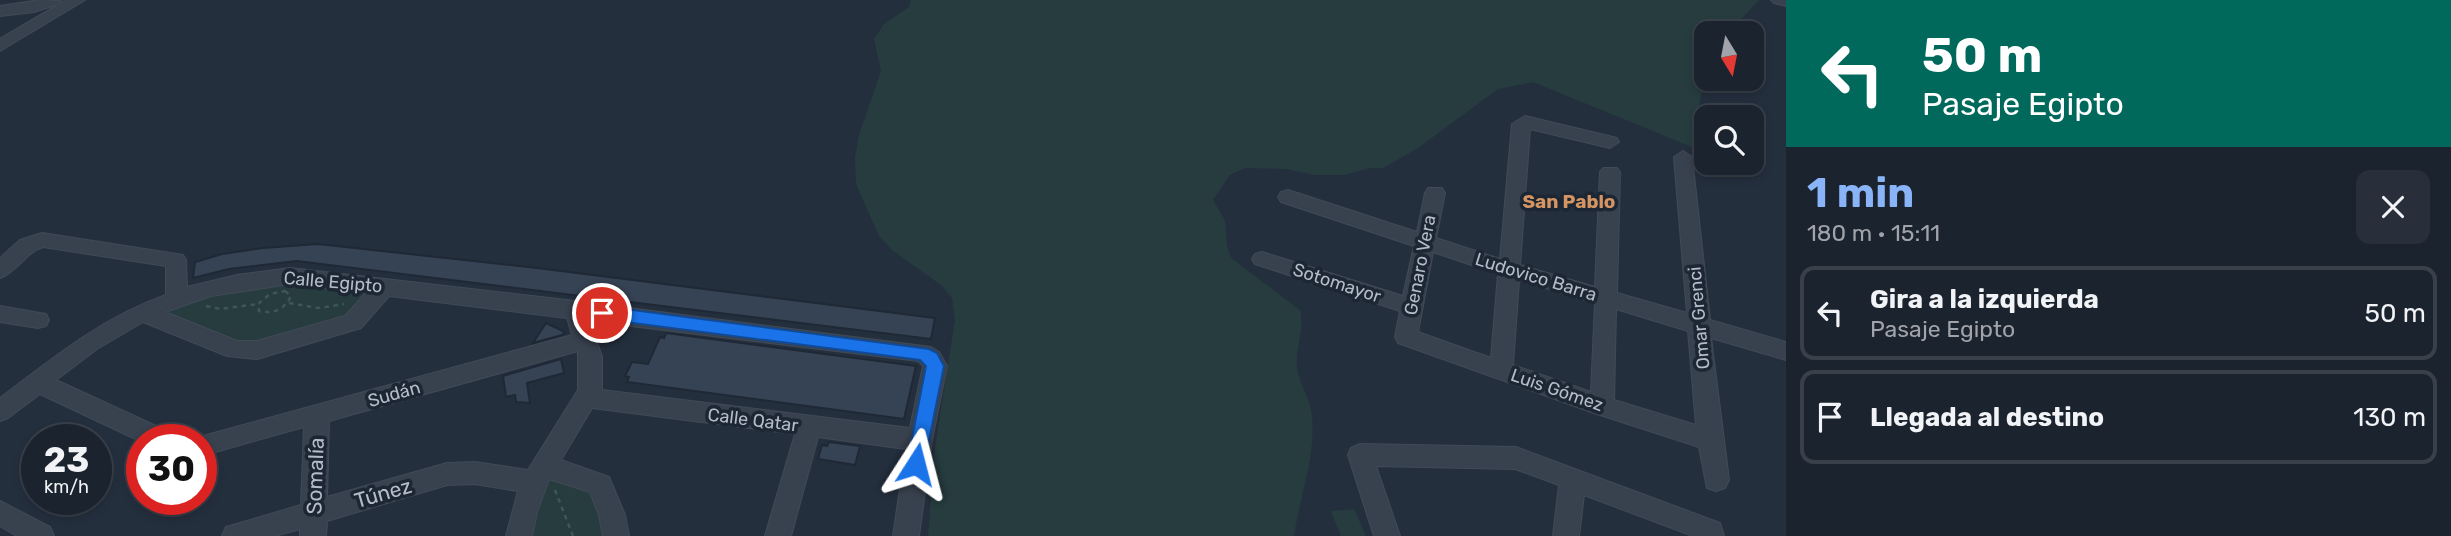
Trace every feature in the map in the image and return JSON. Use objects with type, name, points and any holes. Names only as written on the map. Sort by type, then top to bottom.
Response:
[{"type":"street","points":[[0,46],[53,0]]},
{"type":"street","points":[[0,13],[34,7],[53,0]]},
{"type":"street","points":[[0,32],[77,0]]},
{"type":"street","points":[[1779,0],[1786,1]]},
{"type":"street","points":[[0,13],[32,19]]},
{"type":"street","points":[[1502,370],[1521,124],[1525,122],[1611,142]]},
{"type":"street","name":"Omar Grenci","points":[[1683,156],[1716,480]]},
{"type":"street","points":[[1602,406],[1610,172]]},
{"type":"street","name":"Genaro Vera","points":[[1406,337],[1435,193]]},
{"type":"street","name":"Ludovico Barra","points":[[1288,197],[1423,243],[1786,351]]},
{"type":"street","points":[[0,270],[27,245],[43,240],[163,258],[176,260],[177,297]]},
{"type":"street","name":"Sotomayor","points":[[1262,259],[1412,307]]},
{"type":"street","name":"Calle Egipto","points":[[0,411],[91,342],[177,297],[235,282],[290,276],[923,353],[931,358],[935,366],[920,440]]},
{"type":"street","points":[[144,313],[235,350],[257,350],[353,321],[385,286]]},
{"type":"street","points":[[519,536],[523,512],[544,480],[590,391],[591,357],[575,309]]},
{"type":"street","points":[[0,314],[38,320]]},
{"type":"street","name":"Luis Gómez","points":[[1406,337],[1602,406],[1710,440]]},
{"type":"street","name":"Sudán","points":[[217,442],[586,340]]},
{"type":"street","points":[[38,383],[127,424]]},
{"type":"street","name":"Calle Qatar","points":[[586,398],[920,440]]},
{"type":"street","name":"Somalía","points":[[313,525],[317,415]]},
{"type":"street","points":[[778,536],[809,427]]},
{"type":"street","points":[[906,536],[920,440]]},
{"type":"street","points":[[1387,536],[1360,455],[1516,458],[1711,533]]},
{"type":"street","name":"Túnez","points":[[235,536],[313,525],[447,474],[475,472],[544,480],[580,476],[600,485],[617,536]]},
{"type":"street","points":[[1566,536],[1573,478]]},
{"type":"street","points":[[0,513],[41,536]]},
{"type":"path","points":[[289,303],[289,293],[280,291],[264,297],[258,308],[262,313],[271,313],[289,303],[327,308],[354,300]]},
{"type":"path","points":[[544,480],[573,536]]},
{"type":"green space","points":[[911,0],[1759,0],[1739,21],[1694,21],[1694,91],[1702,91],[1699,105],[1694,105],[1692,147],[1533,82],[1498,89],[1418,148],[1383,168],[1370,168],[1344,175],[1314,175],[1286,169],[1245,168],[1230,175],[1213,200],[1225,221],[1231,258],[1300,310],[1297,368],[1311,409],[1313,425],[1307,473],[1294,536],[928,536],[935,448],[955,320],[952,298],[941,285],[893,251],[879,236],[856,184],[855,157],[859,135],[881,71],[874,39],[884,24],[909,7]]},
{"type":"green space","points":[[292,282],[370,291],[350,320],[247,347],[160,314],[190,299]]},
{"type":"green space","points":[[560,476],[589,484],[607,536],[527,536],[541,483]]},
{"type":"green space","points":[[1354,509],[1366,536],[1341,536],[1331,511]]},
{"type":"building","points":[[318,244],[537,268],[935,318],[931,339],[297,261],[229,269],[193,278],[195,262],[222,254]]},
{"type":"building","points":[[546,323],[565,332],[533,343]]},
{"type":"building","points":[[666,333],[916,366],[904,419],[627,382],[629,377],[625,376],[632,362],[648,364],[660,337],[664,338]]},
{"type":"building","points":[[561,359],[564,373],[527,383],[530,403],[516,402],[515,395],[506,397],[503,376]]},
{"type":"building","points":[[829,442],[860,446],[855,465],[818,459],[822,445],[827,446]]},
{"type":"district","name":"San Pablo","points":[[1569,201]]},
{"type":"route","points":[[602,313],[923,353],[931,358],[935,366],[916,464]]}]
